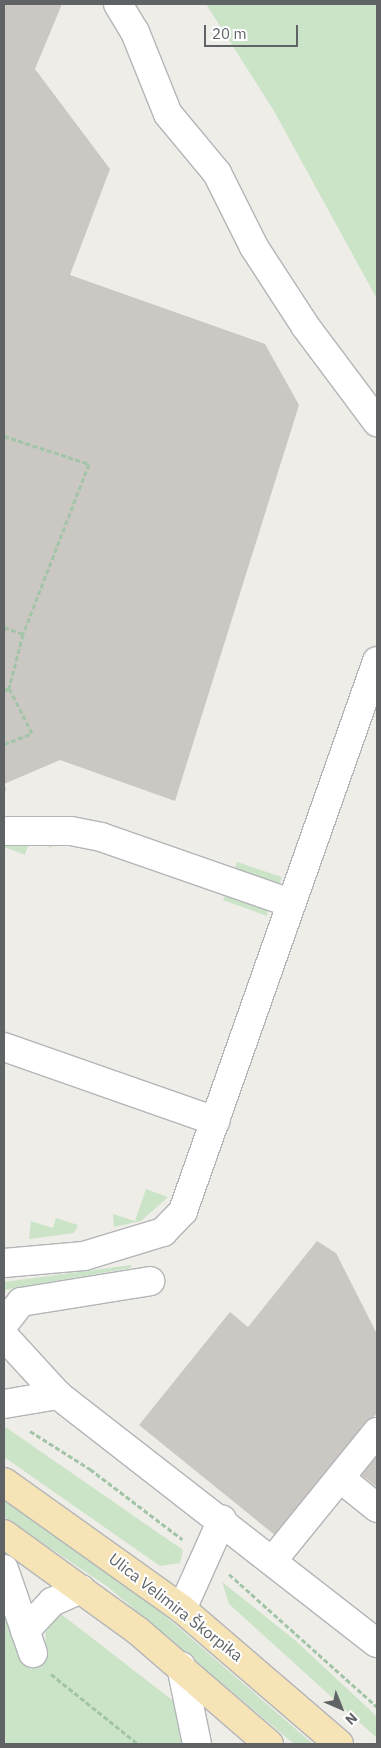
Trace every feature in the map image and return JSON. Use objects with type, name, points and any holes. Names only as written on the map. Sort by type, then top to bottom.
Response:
[{"type":"main road","name":"Ulica Velimira Škorpika","points":[[4,1482],[89,1538],[182,1609],[339,1744]]},
{"type":"main road","points":[[4,1534],[181,1666],[269,1744]]},
{"type":"lane","points":[[118,4],[135,32],[168,114],[217,173],[260,255],[377,422]]},
{"type":"lane","points":[[4,1263],[84,1256],[163,1232],[183,1212],[377,661]]},
{"type":"lane","points":[[4,831],[71,831],[101,838],[291,903]]},
{"type":"lane","points":[[4,1047],[215,1121]]},
{"type":"lane","points":[[4,1324],[21,1302],[150,1281]]},
{"type":"lane","points":[[4,1336],[58,1394],[274,1560],[377,1643]]},
{"type":"lane","points":[[4,1404],[58,1394]]},
{"type":"lane","points":[[274,1560],[377,1432]]},
{"type":"lane","points":[[340,1478],[377,1508]]},
{"type":"lane","points":[[182,1609],[222,1520]]},
{"type":"lane","points":[[4,1569],[29,1642]]},
{"type":"lane","points":[[29,1642],[52,1602],[81,1590]]},
{"type":"lane","points":[[181,1666],[196,1744]]},
{"type":"path","points":[[4,436],[89,464],[23,634],[9,688],[32,733],[4,744]]},
{"type":"path","points":[[4,627],[23,634]]},
{"type":"path","points":[[4,691],[9,688]]},
{"type":"path","points":[[4,786],[4,792]]},
{"type":"path","points":[[26,1428],[90,1468],[183,1540]]},
{"type":"path","points":[[223,1569],[377,1707]]},
{"type":"path","points":[[29,1642],[62,1686],[138,1744]]},
{"type":"green space","points":[[206,4],[377,4],[377,299],[274,111]]},
{"type":"green space","points":[[47,837],[52,848],[30,840],[25,855],[4,847],[7,842]]},
{"type":"green space","points":[[237,862],[282,877],[280,883],[274,887],[234,870]]},
{"type":"green space","points":[[226,893],[268,906],[267,916],[223,900]]},
{"type":"green space","points":[[146,1189],[168,1197],[141,1221],[114,1227],[113,1214],[135,1221]]},
{"type":"green space","points":[[56,1218],[78,1225],[74,1233],[29,1239],[31,1221],[53,1228]]},
{"type":"green space","points":[[131,1265],[131,1268],[4,1290],[4,1282]]},
{"type":"green space","points":[[4,1426],[183,1550],[180,1563],[160,1566],[4,1457]]},
{"type":"green space","points":[[4,1500],[156,1608],[313,1744],[294,1744],[108,1587],[4,1517]]},
{"type":"green space","points":[[222,1582],[296,1641],[377,1717],[377,1738],[229,1604]]},
{"type":"green space","points":[[4,1610],[45,1652],[46,1624],[61,1614],[176,1703],[187,1744],[4,1744]]},
{"type":"building","points":[[4,4],[62,4],[35,69],[110,169],[70,275],[265,344],[299,405],[175,801],[60,760],[4,784]]},
{"type":"building","points":[[317,1241],[336,1253],[377,1334],[377,1413],[276,1536],[139,1425],[230,1312],[248,1327]]},
{"type":"building","points":[[377,1452],[377,1487],[360,1474]]}]
